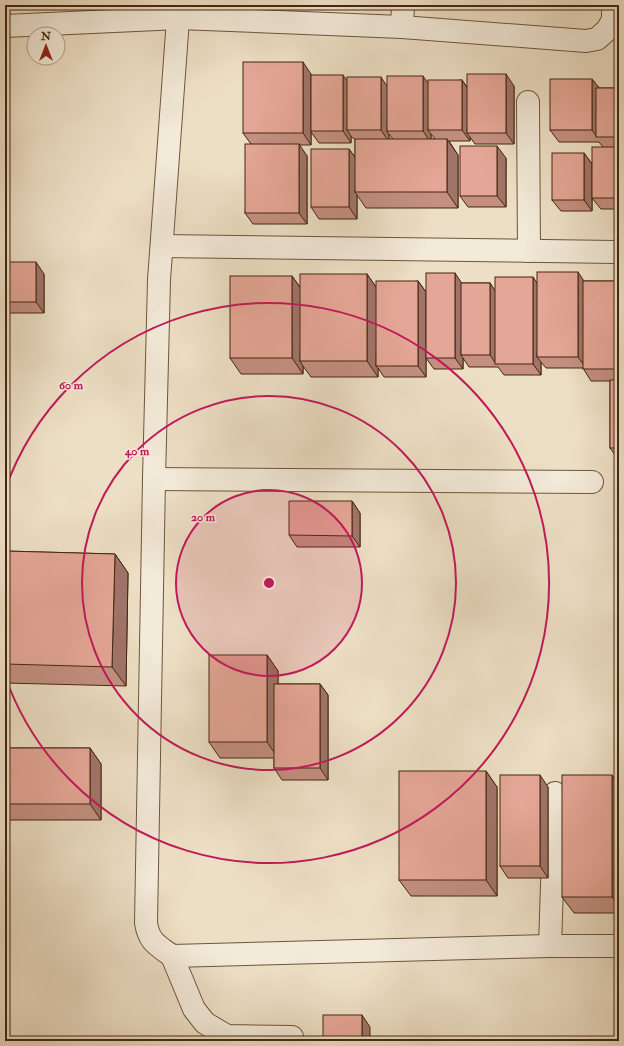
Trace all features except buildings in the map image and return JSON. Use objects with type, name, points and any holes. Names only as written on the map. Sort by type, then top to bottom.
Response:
[{"type":"street","points":[[402,28],[403,5]]},
{"type":"street","points":[[5,26],[179,11],[586,41],[597,39],[607,30],[613,20],[613,5]]},
{"type":"street","points":[[179,11],[159,280],[146,923],[148,934],[154,943],[172,956],[194,1009],[204,1023],[227,1036],[292,1037]]},
{"type":"street","points":[[528,102],[529,251]]},
{"type":"street","points":[[162,246],[616,252]]},
{"type":"street","points":[[154,480],[592,482]]},
{"type":"street","points":[[550,946],[555,793]]},
{"type":"street","points":[[172,956],[550,946],[619,946]]}]
